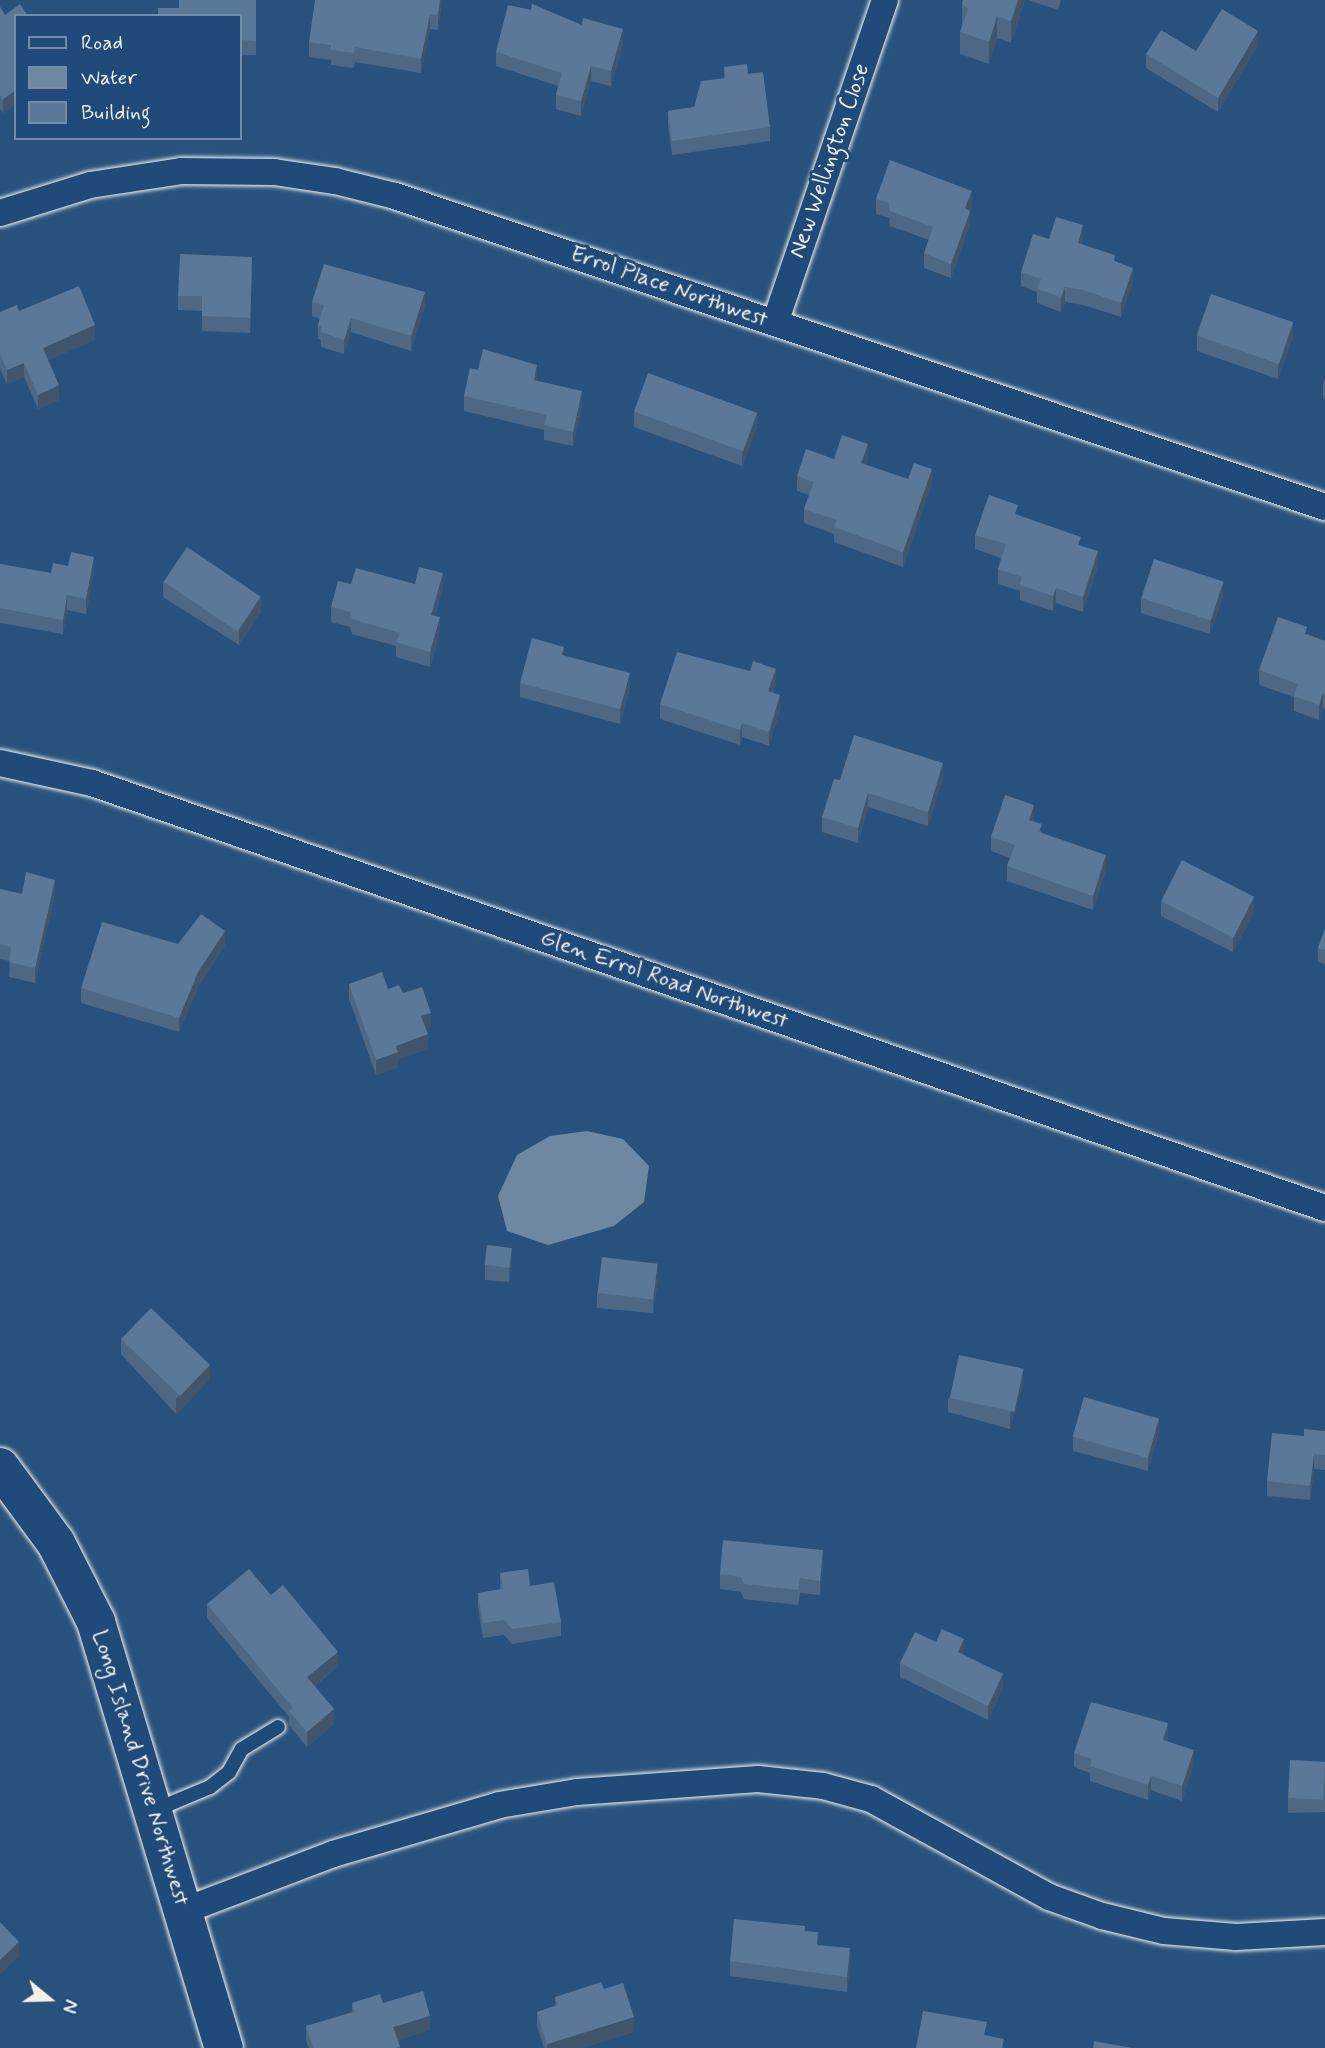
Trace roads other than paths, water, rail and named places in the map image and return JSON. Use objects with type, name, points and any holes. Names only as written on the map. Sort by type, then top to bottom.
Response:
[{"type":"street","name":"New Wellington Close","points":[[775,323],[885,0]]},
{"type":"street","name":"Errol Place Northwest","points":[[0,213],[103,183],[181,171],[274,172],[395,195],[1325,507]]},
{"type":"street","name":"Glen Errol Road Northwest","points":[[0,763],[103,787],[1325,1208]]},
{"type":"street","name":"Long Island Drive Northwest","points":[[0,1467],[56,1544],[96,1622],[155,1810],[224,2048]]},
{"type":"street","points":[[183,1911],[333,1854],[499,1805],[578,1792],[758,1779],[823,1786],[871,1799],[1049,1897],[1102,1916],[1164,1931],[1236,1937],[1325,1932]]},
{"type":"lane","points":[[155,1810],[210,1787],[229,1772],[243,1749],[278,1727]]},
{"type":"water","points":[[587,1131],[623,1139],[649,1166],[644,1202],[614,1226],[548,1245],[507,1231],[498,1196],[517,1155],[550,1136]]}]
